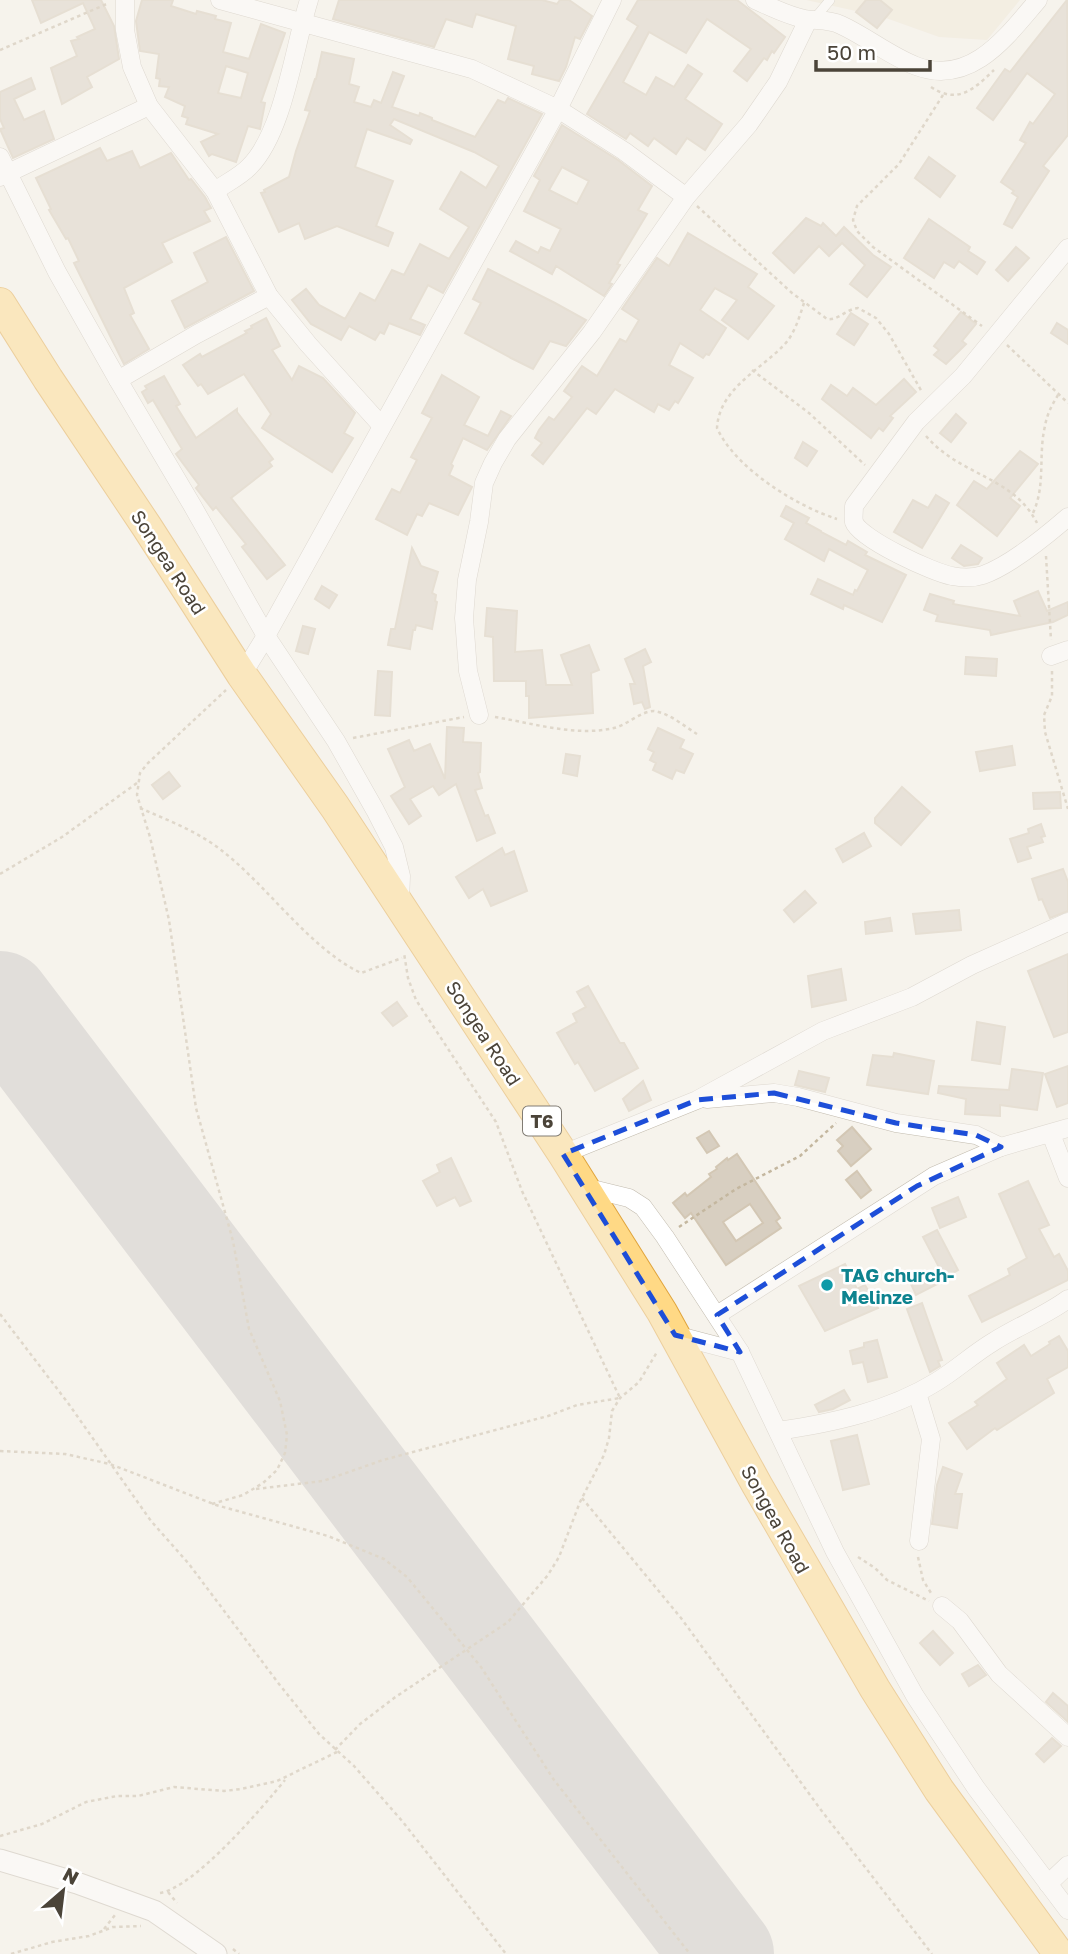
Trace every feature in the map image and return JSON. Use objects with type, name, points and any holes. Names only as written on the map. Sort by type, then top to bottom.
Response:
[{"type":"highway","name":"Songea Road","points":[[0,303],[242,675],[335,807],[563,1154],[675,1335],[804,1568],[875,1689],[939,1790],[1059,1954]]},
{"type":"street","points":[[124,0],[125,30],[132,67],[149,106],[215,191],[269,296],[381,425]]},
{"type":"street","points":[[220,0],[472,69],[558,109],[624,150],[687,197]]},
{"type":"street","points":[[215,191],[250,166],[266,143],[279,109],[309,0]]},
{"type":"street","points":[[242,675],[558,109],[612,0]]},
{"type":"street","points":[[755,0],[788,14],[827,20],[843,26],[914,65],[940,71],[956,69],[989,54],[1038,0]]},
{"type":"street","points":[[479,715],[468,671],[464,618],[467,580],[484,483],[507,439],[592,332],[687,197],[764,103],[812,19]]},
{"type":"street","points":[[4,176],[149,106]]},
{"type":"street","points":[[0,157],[4,176],[118,380],[266,636],[337,741],[394,847],[401,876],[400,904]]},
{"type":"street","points":[[1068,248],[963,376],[915,422],[854,506],[854,522],[862,533],[895,552],[950,576],[959,577],[984,574],[1045,537],[1068,517]]},
{"type":"street","points":[[118,380],[269,296]]},
{"type":"street","points":[[563,1154],[697,1100],[823,1031],[912,997],[972,965],[1068,922]]},
{"type":"street","points":[[697,1100],[774,1093],[858,1112],[896,1124],[967,1133],[1001,1147]]},
{"type":"street","points":[[717,1315],[926,1181],[1001,1147],[1060,1131],[1068,1178]]},
{"type":"street","points":[[584,1187],[629,1198],[643,1207],[665,1237],[740,1352],[835,1552],[915,1696],[976,1788],[1068,1910]]},
{"type":"street","points":[[778,1431],[835,1421],[917,1393],[937,1382],[995,1340],[1068,1299]]},
{"type":"street","points":[[675,1335],[740,1352]]},
{"type":"street","points":[[917,1393],[931,1439],[919,1541]]},
{"type":"street","points":[[942,1606],[960,1621],[999,1674],[1068,1737]]},
{"type":"street","points":[[0,1860],[77,1883],[154,1911],[216,1954]]},
{"type":"street","points":[[1048,1884],[1068,1865]]},
{"type":"lane","points":[[812,19],[830,0]]},
{"type":"path","points":[[0,50],[118,0]]},
{"type":"path","points":[[943,95],[899,164],[857,206],[853,220],[857,231],[873,247],[997,336],[1068,404]]},
{"type":"path","points":[[687,197],[804,303],[830,320],[858,308],[876,318],[889,334],[921,389],[928,409]]},
{"type":"path","points":[[804,303],[793,332],[783,346],[752,370],[737,387],[720,414],[719,433],[732,450],[770,486],[798,504],[821,514],[854,522]]},
{"type":"path","points":[[752,370],[809,413],[875,476]]},
{"type":"path","points":[[1033,514],[1042,487],[1045,425],[1058,395]]},
{"type":"path","points":[[915,422],[939,451],[963,467],[1009,490],[1033,514],[1045,537],[1060,653],[1052,696],[1044,715],[1045,732],[1068,809]]},
{"type":"path","points":[[0,874],[62,837],[137,782],[147,764],[242,675]]},
{"type":"path","points":[[337,741],[479,715],[558,728],[597,730],[629,723],[650,711],[660,712],[697,734]]},
{"type":"path","points":[[137,782],[140,808],[150,837],[169,920],[196,1108],[233,1241],[249,1329],[280,1401],[287,1434],[285,1453],[277,1470],[256,1489]]},
{"type":"path","points":[[140,808],[198,835],[221,850],[349,967],[361,972],[403,958]]},
{"type":"path","points":[[404,948],[403,958],[408,978],[420,1009],[496,1122],[522,1191],[620,1398]]},
{"type":"path","points":[[665,1237],[736,1189],[800,1156],[839,1120],[858,1112]]},
{"type":"path","points":[[0,1314],[68,1403],[151,1521],[189,1564],[279,1684],[336,1751],[354,1766],[403,1822],[506,1954]]},
{"type":"path","points":[[0,1836],[42,1824],[86,1802],[117,1796],[138,1796],[174,1787],[241,1789],[287,1777],[336,1751],[374,1713],[508,1622],[548,1575],[559,1557],[582,1498],[604,1455],[612,1411],[620,1398],[639,1382],[657,1352],[675,1335]]},
{"type":"path","points":[[212,1504],[256,1489],[323,1481],[383,1460],[548,1416],[577,1405],[620,1398]]},
{"type":"path","points":[[0,1451],[65,1454],[110,1464],[212,1504],[328,1536],[384,1559],[407,1577],[466,1650],[516,1719],[554,1780],[690,1954]]},
{"type":"path","points":[[582,1498],[681,1618],[821,1810],[932,1954]]},
{"type":"path","points":[[919,1541],[917,1554],[923,1580],[942,1606]]},
{"type":"path","points":[[835,1552],[864,1559],[887,1580],[905,1591],[942,1606]]},
{"type":"path","points":[[156,1894],[169,1892],[195,1875],[287,1777]]},
{"type":"path","points":[[11,1954],[52,1942],[89,1936],[113,1927],[169,1922]]},
{"type":"highlighted area","points":[[774,1093],[896,1123],[976,1135],[1001,1147],[917,1186],[717,1315],[740,1352],[675,1335],[563,1154],[697,1100]]},
{"type":"shaded area","points":[[806,0],[1020,0],[987,40],[939,37],[883,17]]},
{"type":"building","points":[[32,0],[101,0],[114,26],[119,59],[87,77],[92,87],[62,104],[51,68],[77,56],[71,41],[95,29],[83,3],[41,23]]},
{"type":"building","points":[[142,0],[173,0],[171,6],[196,14],[197,11],[216,16],[215,19],[231,23],[223,52],[249,59],[261,24],[285,33],[261,102],[265,103],[260,129],[248,126],[236,162],[212,154],[209,156],[201,142],[218,134],[186,124],[188,118],[182,116],[185,106],[165,97],[169,87],[159,86],[160,79],[156,78],[159,54],[140,51],[136,21]],"holes":[[[226,66],[248,73],[241,98],[218,93]]]},
{"type":"building","points":[[339,0],[542,0],[557,4],[560,0],[569,0],[592,16],[580,39],[575,37],[559,81],[532,74],[534,66],[508,59],[516,26],[476,14],[472,27],[446,19],[434,47],[333,19]]},
{"type":"building","points":[[638,0],[737,0],[785,37],[767,60],[764,58],[747,81],[734,71],[751,49],[707,19],[686,53],[649,32],[623,82],[646,95],[656,77],[674,87],[688,65],[702,74],[685,99],[722,124],[705,150],[687,138],[676,154],[654,138],[648,146],[630,133],[626,139],[587,114],[638,26],[627,19]]},
{"type":"building","points":[[866,0],[880,0],[892,10],[877,28],[856,12]]},
{"type":"building","points":[[1067,0],[1068,135],[1043,166],[1049,171],[1012,228],[1004,224],[1018,197],[1001,182],[1026,143],[1020,140],[1030,122],[1033,124],[1055,94],[1027,73],[993,120],[977,108],[1005,69],[1010,72]]},
{"type":"building","points":[[322,52],[354,59],[349,84],[359,87],[354,102],[371,107],[374,100],[381,103],[393,72],[404,76],[392,107],[419,116],[420,113],[475,137],[498,100],[505,103],[508,98],[542,114],[443,293],[428,285],[410,319],[425,325],[420,335],[389,323],[384,334],[380,332],[375,340],[349,326],[341,340],[311,324],[292,300],[306,289],[319,305],[345,319],[360,293],[375,301],[392,270],[404,275],[420,244],[449,259],[469,227],[440,209],[461,172],[486,188],[499,166],[474,152],[394,119],[390,125],[412,140],[410,144],[367,129],[355,167],[393,181],[376,226],[393,233],[388,246],[337,226],[305,239],[299,223],[279,232],[261,193],[289,177],[310,111],[305,110]]},
{"type":"building","points":[[31,78],[35,89],[14,99],[24,120],[44,111],[54,139],[13,158],[0,129],[4,128],[0,119],[0,92]]},
{"type":"building","points":[[562,125],[618,160],[652,186],[638,210],[647,214],[617,264],[620,265],[604,296],[556,266],[552,274],[510,251],[516,241],[538,253],[541,247],[550,251],[561,229],[524,211],[540,180],[534,176]],"holes":[[[562,167],[589,181],[577,204],[549,190]]]},
{"type":"building","points":[[100,148],[107,161],[132,151],[140,168],[171,153],[211,208],[204,211],[210,221],[162,243],[172,262],[124,288],[134,313],[130,315],[149,349],[124,364],[74,263],[79,261],[68,238],[66,239],[49,210],[51,209],[36,178]]},
{"type":"building","points":[[929,157],[955,176],[940,197],[915,178]]},
{"type":"building","points":[[806,218],[821,226],[823,223],[836,236],[844,227],[873,255],[891,267],[867,297],[850,284],[865,265],[842,243],[829,256],[819,246],[794,273],[773,253]]},
{"type":"building","points":[[929,219],[970,247],[968,251],[985,262],[977,274],[959,261],[954,268],[944,262],[934,278],[904,258]]},
{"type":"building","points":[[688,233],[757,274],[748,287],[774,306],[748,339],[722,320],[737,300],[715,288],[700,310],[726,328],[709,355],[706,354],[703,358],[680,343],[669,365],[693,378],[678,403],[675,401],[669,410],[658,404],[654,412],[615,389],[596,414],[587,408],[543,464],[532,455],[542,443],[535,438],[539,430],[549,417],[554,420],[572,397],[564,391],[582,366],[597,376],[620,339],[626,342],[639,320],[622,309],[657,258],[669,266]]},
{"type":"building","points":[[226,237],[254,291],[185,328],[172,301],[208,282],[194,253]]},
{"type":"building","points":[[1016,247],[1029,258],[1008,281],[996,270]]},
{"type":"building","points":[[488,269],[586,320],[566,346],[550,341],[533,369],[511,358],[465,333],[481,303],[473,299]]},
{"type":"building","points":[[961,312],[976,324],[962,341],[966,344],[946,364],[934,355],[939,350],[934,346]]},
{"type":"building","points":[[851,313],[868,324],[854,345],[837,334]]},
{"type":"building","points":[[266,318],[280,346],[272,350],[292,380],[299,366],[323,378],[355,413],[344,433],[353,438],[332,472],[262,428],[271,414],[244,374],[208,394],[201,384],[198,386],[183,365],[200,354],[202,357],[247,333],[245,331],[252,328],[251,326]]},
{"type":"building","points":[[1057,323],[1068,330],[1068,344],[1051,333]]},
{"type":"building","points":[[442,375],[479,397],[464,425],[488,436],[501,411],[511,416],[487,450],[463,438],[449,475],[472,487],[458,515],[429,503],[422,516],[417,514],[407,535],[376,519],[392,489],[400,493],[417,460],[411,457],[432,418],[422,413]]},
{"type":"building","points":[[164,376],[180,404],[176,406],[196,438],[237,409],[273,459],[269,462],[272,466],[231,498],[285,565],[267,579],[242,547],[246,544],[216,507],[213,510],[196,488],[199,485],[176,454],[182,449],[153,400],[148,403],[142,392],[147,389],[145,386]]},
{"type":"building","points":[[904,379],[916,392],[890,416],[893,418],[883,431],[879,428],[871,438],[822,399],[831,385],[847,396],[853,388],[876,405]]},
{"type":"building","points":[[956,414],[966,423],[951,442],[940,433]]},
{"type":"building","points":[[803,442],[817,451],[807,466],[795,458]]},
{"type":"building","points":[[1020,451],[1038,464],[1010,498],[1020,506],[997,536],[957,505],[974,481],[987,489]]},
{"type":"building","points":[[936,495],[949,503],[922,548],[894,532],[913,500],[928,508]]},
{"type":"building","points":[[786,506],[809,518],[806,523],[821,532],[846,545],[848,541],[867,552],[865,555],[906,575],[882,622],[844,605],[843,609],[811,594],[818,579],[853,595],[868,570],[829,549],[824,561],[785,539],[794,523],[781,516]]},
{"type":"building","points":[[961,545],[982,558],[978,564],[964,566],[952,558]]},
{"type":"building","points":[[412,548],[421,566],[438,572],[432,593],[436,595],[437,602],[432,629],[416,625],[410,649],[388,645],[391,629],[395,629]]},
{"type":"building","points":[[322,586],[337,595],[329,608],[315,599]]},
{"type":"building","points":[[1038,591],[1047,611],[1068,602],[1068,615],[1053,622],[991,635],[990,630],[936,621],[938,615],[924,610],[930,594],[954,601],[953,604],[1020,616],[1014,601]]},
{"type":"building","points":[[487,608],[517,611],[515,652],[542,650],[546,685],[572,685],[561,655],[589,645],[599,670],[591,673],[593,713],[529,718],[526,681],[494,681],[493,637],[485,636]]},
{"type":"building","points":[[303,626],[315,629],[308,654],[296,651]]},
{"type":"building","points":[[645,649],[651,662],[643,666],[650,707],[645,709],[642,702],[634,704],[630,684],[635,684],[625,659]]},
{"type":"building","points":[[966,657],[997,659],[996,676],[965,674]]},
{"type":"building","points":[[378,671],[392,672],[390,716],[375,715]]},
{"type":"building","points":[[447,727],[464,728],[463,742],[481,743],[478,773],[482,788],[475,790],[495,833],[477,841],[456,784],[439,795],[433,786],[410,799],[421,816],[409,824],[391,796],[405,787],[388,749],[409,740],[414,751],[430,744],[445,779]]},
{"type":"building","points":[[658,728],[684,740],[680,748],[693,754],[684,773],[676,770],[672,779],[653,770],[656,763],[650,760],[654,752],[648,749]]},
{"type":"building","points":[[1012,746],[1015,765],[980,771],[976,752]]},
{"type":"building","points":[[566,754],[580,756],[577,776],[563,773]]},
{"type":"building","points":[[169,772],[180,786],[163,799],[152,785]]},
{"type":"building","points":[[902,787],[930,812],[901,845],[875,823],[875,818]]},
{"type":"building","points":[[1060,792],[1061,808],[1034,809],[1033,793]]},
{"type":"building","points":[[1041,824],[1045,836],[1041,837],[1043,842],[1027,847],[1031,858],[1018,862],[1010,839],[1029,833],[1028,829]]},
{"type":"building","points":[[864,833],[871,846],[843,862],[836,849]]},
{"type":"building","points":[[502,848],[505,855],[514,851],[527,891],[491,906],[483,889],[469,898],[456,877]]},
{"type":"building","points":[[1063,869],[1068,882],[1068,911],[1050,918],[1042,899],[1039,900],[1032,879]]},
{"type":"building","points":[[805,891],[816,903],[794,922],[784,910]]},
{"type":"building","points":[[959,910],[961,930],[916,934],[913,914]]},
{"type":"building","points":[[890,918],[892,931],[866,934],[865,922]]},
{"type":"building","points":[[1068,954],[1068,1032],[1054,1037],[1028,971]]},
{"type":"building","points":[[841,969],[846,1000],[812,1007],[808,976]]},
{"type":"building","points":[[588,986],[620,1043],[624,1043],[638,1068],[595,1091],[557,1033],[577,1022],[573,1014],[586,1007],[577,992]]},
{"type":"building","points":[[397,1002],[407,1016],[393,1026],[382,1013]]},
{"type":"building","points":[[977,1022],[1005,1027],[1000,1064],[972,1060]]},
{"type":"building","points":[[894,1053],[934,1061],[928,1094],[867,1085],[873,1055],[893,1057]]},
{"type":"building","points":[[1068,1066],[1068,1103],[1057,1107],[1045,1074]]},
{"type":"building","points":[[1012,1069],[1043,1073],[1037,1110],[1000,1105],[1000,1116],[965,1114],[966,1099],[938,1093],[939,1086],[1009,1090]]},
{"type":"building","points":[[799,1071],[829,1078],[825,1092],[795,1085]]},
{"type":"building","points":[[643,1081],[651,1100],[629,1111],[623,1099]]},
{"type":"building","points":[[852,1127],[871,1149],[851,1166],[838,1151],[843,1146],[837,1140]]},
{"type":"building","points":[[709,1131],[719,1146],[707,1153],[697,1138]]},
{"type":"building","points":[[737,1154],[780,1218],[776,1221],[781,1228],[726,1265],[691,1213],[685,1218],[673,1203],[685,1193],[687,1196],[711,1177],[709,1174],[717,1169],[716,1167],[727,1158],[728,1160]],"holes":[[[750,1204],[763,1223],[736,1241],[723,1222]]]},
{"type":"building","points":[[451,1158],[471,1201],[460,1206],[455,1197],[437,1206],[423,1181],[440,1172],[437,1165]]},
{"type":"building","points":[[857,1171],[871,1190],[861,1198],[846,1180]]},
{"type":"building","points":[[1028,1181],[1049,1225],[1039,1229],[1054,1257],[1059,1254],[1068,1271],[1068,1280],[982,1322],[969,1296],[1010,1275],[1008,1269],[1027,1258],[999,1194]]},
{"type":"building","points":[[958,1197],[966,1217],[940,1228],[932,1208]]},
{"type":"building","points":[[937,1230],[958,1270],[947,1276],[949,1278],[916,1295],[911,1284],[940,1269],[923,1237]]},
{"type":"building","points":[[845,1264],[857,1289],[865,1285],[878,1308],[825,1331],[799,1286]]},
{"type":"building","points":[[922,1303],[942,1360],[938,1361],[940,1366],[930,1372],[907,1309]]},
{"type":"building","points":[[1059,1336],[1068,1351],[1068,1367],[1047,1379],[1054,1393],[997,1430],[995,1428],[967,1449],[949,1423],[978,1405],[975,1402],[1007,1379],[997,1363],[1024,1345],[1031,1356]]},
{"type":"building","points":[[877,1340],[887,1377],[868,1382],[863,1362],[853,1364],[850,1351],[864,1347],[864,1343]]},
{"type":"building","points":[[844,1390],[850,1400],[833,1409],[819,1412],[815,1405]]},
{"type":"building","points":[[857,1435],[869,1484],[843,1490],[831,1441]]},
{"type":"building","points":[[943,1467],[962,1474],[955,1494],[962,1494],[957,1528],[932,1524],[937,1485]]},
{"type":"building","points":[[933,1631],[953,1653],[940,1665],[920,1643]]},
{"type":"building","points":[[978,1665],[986,1675],[969,1686],[962,1674]]},
{"type":"building","points":[[1053,1693],[1068,1706],[1068,1722],[1046,1702]]},
{"type":"building","points":[[1052,1738],[1061,1746],[1044,1762],[1036,1754]]},
{"type":"runway","points":[[0,1002],[723,1954]]},
{"type":"place","name":"TAG church- Melinze","points":[[827,1285]]}]
